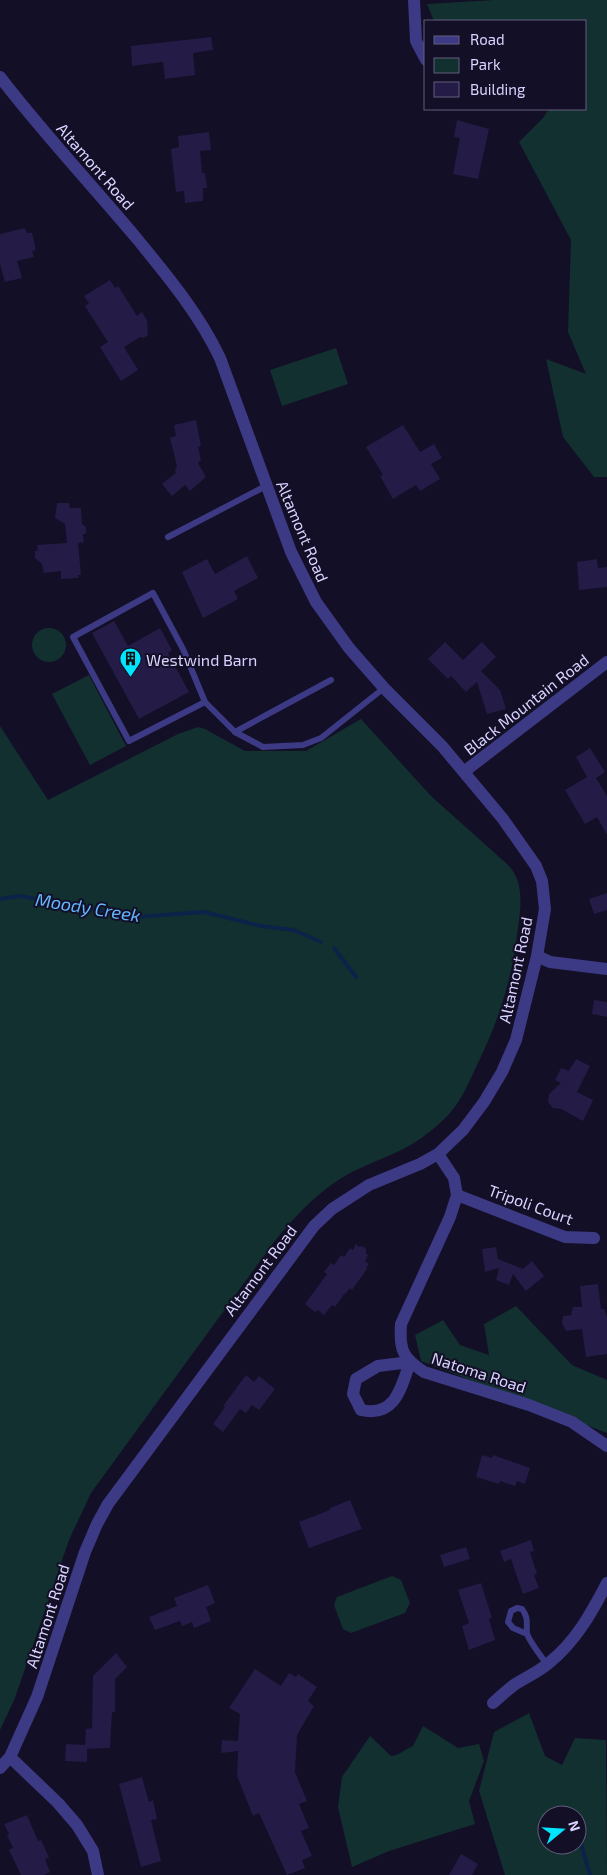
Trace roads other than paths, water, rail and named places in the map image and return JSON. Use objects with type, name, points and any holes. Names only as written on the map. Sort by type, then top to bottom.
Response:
[{"type":"street","points":[[414,0],[416,40],[424,56]]},
{"type":"street","name":"Altamont Road","points":[[0,77],[23,107],[163,271],[196,315],[220,358],[291,552],[316,602],[349,648],[384,688],[465,771],[503,819],[536,866],[542,881],[545,909],[537,956],[516,1040],[502,1072],[484,1102],[463,1130],[438,1154],[420,1164],[369,1185],[332,1209],[314,1226],[108,1504],[85,1552],[37,1697],[10,1757],[0,1768]]},
{"type":"street","name":"Black Mountain Road","points":[[465,771],[607,662]]},
{"type":"street","points":[[537,956],[550,962],[607,969]]},
{"type":"street","points":[[438,1154],[454,1178],[457,1195]]},
{"type":"street","name":"Tripoli Court","points":[[457,1195],[565,1236],[594,1238]]},
{"type":"street","name":"Natoma Road","points":[[457,1195],[450,1217],[401,1324],[400,1340],[403,1352],[410,1362],[424,1372],[521,1403],[572,1422],[607,1446]]},
{"type":"street","points":[[410,1362],[400,1393],[387,1408],[373,1413],[360,1410],[354,1394],[356,1379],[378,1366],[410,1362]]},
{"type":"street","points":[[493,1703],[513,1686],[547,1665],[569,1644],[583,1625],[607,1583]]},
{"type":"street","points":[[10,1757],[58,1803],[77,1825],[93,1851],[98,1875]]},
{"type":"lane","points":[[168,537],[266,486]]},
{"type":"lane","points":[[205,702],[129,741],[73,637],[154,593],[184,649],[205,702],[235,732],[263,748],[303,745],[321,738],[384,688]]},
{"type":"lane","points":[[235,732],[332,680]]},
{"type":"lane","points":[[527,1634],[547,1665]]},
{"type":"waterway","name":"Moody Creek","points":[[0,899],[20,896],[136,917],[204,912],[261,926],[294,930],[321,942]]},
{"type":"waterway","name":"Moody Creek","points":[[334,948],[356,977]]},
{"type":"waterway","points":[[584,1855],[590,1875]]},
{"type":"place","name":"Westwind Barn","points":[[130,678]]}]
